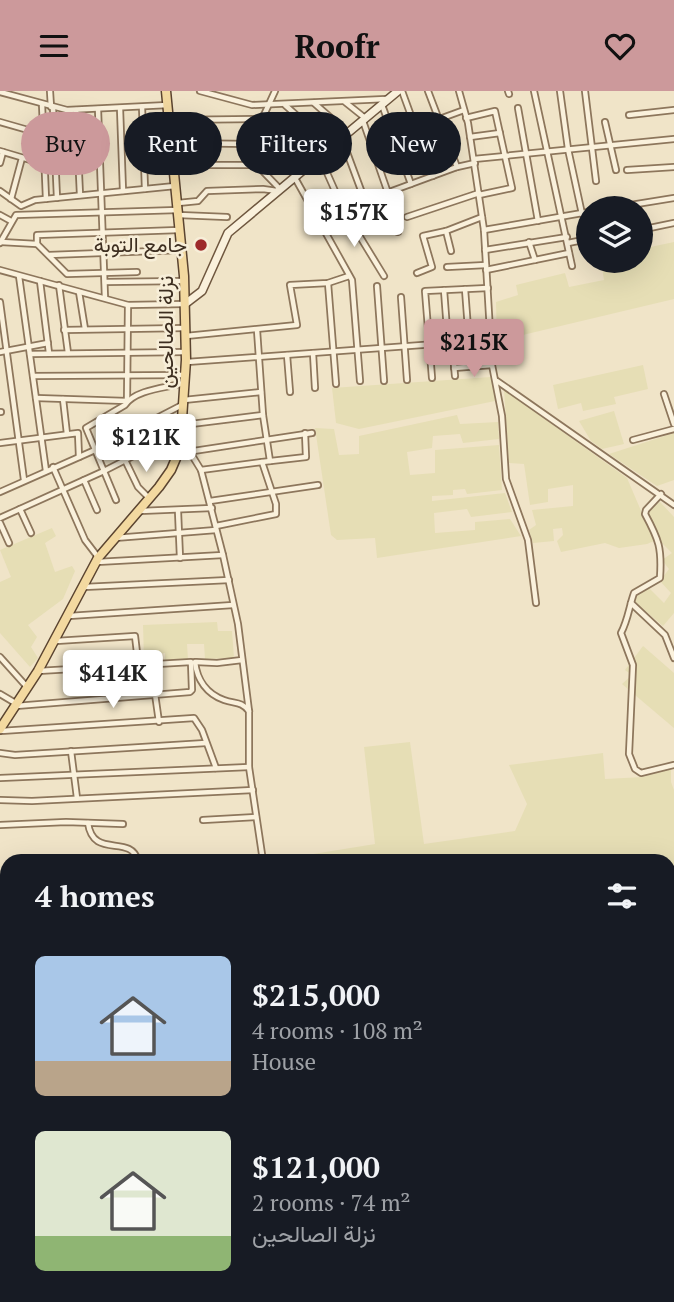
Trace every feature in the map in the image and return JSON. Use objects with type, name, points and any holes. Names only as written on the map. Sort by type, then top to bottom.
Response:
[{"type":"main road","name":"نزلة الصالحين","points":[[166,91],[168,112]]},
{"type":"main road","name":"نزلة الصالحين","points":[[0,730],[3,720],[38,671],[97,560],[150,499],[183,450],[186,332],[182,250],[174,175]]},
{"type":"street","points":[[28,91],[28,99]]},
{"type":"street","points":[[50,91],[57,198]]},
{"type":"street","points":[[200,91],[252,105],[390,99]]},
{"type":"street","points":[[265,112],[275,91]]},
{"type":"street","points":[[352,130],[400,91],[409,112]]},
{"type":"street","points":[[428,91],[436,112]]},
{"type":"street","points":[[459,91],[470,137],[484,230],[492,365],[502,416],[506,479],[528,540],[536,603]]},
{"type":"street","points":[[534,91],[572,266]]},
{"type":"street","points":[[560,91],[568,149],[580,196]]},
{"type":"street","points":[[585,91],[596,181]]},
{"type":"street","points":[[0,92],[52,108],[76,110],[168,105]]},
{"type":"street","points":[[344,101],[366,124]]},
{"type":"street","points":[[313,103],[322,112]]},
{"type":"street","points":[[42,104],[42,112]]},
{"type":"street","points":[[285,104],[294,112]]},
{"type":"street","points":[[382,105],[385,112]]},
{"type":"street","points":[[142,107],[145,189]]},
{"type":"street","points":[[120,108],[123,191]]},
{"type":"street","points":[[518,108],[538,221]]},
{"type":"street","points":[[98,109],[105,298]]},
{"type":"street","points":[[76,110],[80,195]]},
{"type":"street","points":[[458,112],[464,110]]},
{"type":"street","points":[[629,115],[674,110]]},
{"type":"street","points":[[407,217],[479,194],[512,188],[495,111],[466,118]]},
{"type":"street","points":[[0,122],[21,128]]},
{"type":"street","points":[[605,123],[616,170]]},
{"type":"street","points":[[470,137],[500,133]]},
{"type":"street","points":[[461,166],[505,155],[674,139]]},
{"type":"street","points":[[0,163],[1,151],[21,157]]},
{"type":"street","points":[[352,159],[365,201]]},
{"type":"street","points":[[11,199],[21,161]]},
{"type":"street","points":[[627,170],[674,167]]},
{"type":"street","points":[[45,175],[46,199]]},
{"type":"street","points":[[266,175],[280,190]]},
{"type":"street","points":[[0,270],[128,305],[185,304],[202,291],[228,233],[298,175]]},
{"type":"street","points":[[327,175],[343,209],[384,276]]},
{"type":"street","points":[[380,175],[397,232]]},
{"type":"street","points":[[408,175],[411,184]]},
{"type":"street","points":[[343,209],[433,176]]},
{"type":"street","points":[[295,178],[352,280],[360,380]]},
{"type":"street","points":[[0,191],[21,206],[46,199],[175,186]]},
{"type":"street","points":[[178,209],[199,201],[207,191],[280,190]]},
{"type":"street","points":[[653,201],[674,198]]},
{"type":"street","points":[[137,272],[66,274],[37,244],[0,243],[16,215],[178,209],[226,217]]},
{"type":"street","points":[[0,215],[11,221]]},
{"type":"street","points":[[484,230],[576,215]]},
{"type":"street","points":[[417,273],[432,267],[423,236],[446,231],[482,217]]},
{"type":"street","points":[[653,227],[674,223]]},
{"type":"street","points":[[37,244],[37,235],[180,230]]},
{"type":"street","points":[[446,231],[451,251]]},
{"type":"street","points":[[485,250],[529,242],[576,240]]},
{"type":"street","points":[[529,242],[535,260]]},
{"type":"street","points":[[49,255],[182,250]]},
{"type":"street","points":[[447,267],[486,267],[569,253]]},
{"type":"street","points":[[19,276],[46,471]]},
{"type":"street","points":[[64,330],[186,332],[257,330],[297,325],[290,285],[328,283],[349,276]]},
{"type":"street","points":[[40,281],[49,353]]},
{"type":"street","points":[[104,282],[184,281]]},
{"type":"street","points":[[328,283],[336,384]]},
{"type":"street","points":[[59,285],[68,353]]},
{"type":"street","points":[[377,286],[384,381]]},
{"type":"street","points":[[432,378],[425,291],[488,288]]},
{"type":"street","points":[[465,289],[470,342]]},
{"type":"street","points":[[444,290],[455,376]]},
{"type":"street","points":[[79,292],[85,329]]},
{"type":"street","points":[[401,297],[407,380]]},
{"type":"street","points":[[0,302],[3,352],[24,480]]},
{"type":"street","points":[[117,500],[86,429],[125,405],[127,401],[128,305]]},
{"type":"street","points":[[257,330],[263,415],[270,461]]},
{"type":"street","points":[[186,362],[491,340]]},
{"type":"street","points":[[3,352],[48,343]]},
{"type":"street","points":[[30,353],[186,352]]},
{"type":"street","points":[[313,353],[315,388]]},
{"type":"street","points":[[287,355],[290,392]]},
{"type":"street","points":[[454,368],[492,365]]},
{"type":"street","points":[[33,376],[185,379]]},
{"type":"street","points":[[36,398],[127,401],[185,379]]},
{"type":"street","points":[[497,381],[674,505]]},
{"type":"street","points":[[0,492],[95,450],[184,402],[261,392]]},
{"type":"street","points":[[632,440],[674,426],[664,394]]},
{"type":"street","points":[[63,399],[67,433]]},
{"type":"street","points":[[9,544],[0,520],[20,509],[104,471],[183,428],[263,415]]},
{"type":"street","points":[[0,443],[78,433],[79,457]]},
{"type":"street","points":[[183,450],[309,433],[306,457],[201,470]]},
{"type":"street","points":[[183,450],[193,457],[201,470],[229,580],[243,660],[249,711],[249,767],[262,854]]},
{"type":"street","points":[[125,460],[138,487],[150,499]]},
{"type":"street","points":[[114,538],[216,528],[276,514],[262,462]]},
{"type":"street","points":[[53,467],[85,540],[97,560],[223,555]]},
{"type":"street","points":[[84,480],[97,510]]},
{"type":"street","points":[[210,501],[318,485]]},
{"type":"street","points":[[661,494],[645,514],[659,540],[660,578],[634,593],[627,623],[621,633],[634,665],[631,680],[629,754],[635,769],[641,773],[674,765]]},
{"type":"street","points":[[139,511],[212,508]]},
{"type":"street","points":[[20,509],[31,533]]},
{"type":"street","points":[[178,511],[180,558]]},
{"type":"street","points":[[83,587],[229,580]]},
{"type":"street","points":[[631,603],[665,635],[674,657]]},
{"type":"street","points":[[68,616],[233,605]]},
{"type":"street","points":[[54,641],[133,636],[136,638],[142,695]]},
{"type":"street","points":[[1,659],[28,688]]},
{"type":"street","points":[[38,671],[243,660]]},
{"type":"street","points":[[0,694],[16,705],[192,691],[193,662]]},
{"type":"street","points":[[193,662],[205,688],[223,700],[244,704],[249,711]]},
{"type":"street","points":[[155,694],[159,722]]},
{"type":"street","points":[[0,730],[196,719],[216,768]]},
{"type":"street","points":[[0,753],[15,755],[206,744]]},
{"type":"street","points":[[71,751],[77,798]]},
{"type":"street","points":[[0,778],[249,767]]},
{"type":"street","points":[[0,800],[32,801],[253,790]]},
{"type":"street","points":[[203,820],[256,817]]},
{"type":"street","points":[[89,823],[90,836],[95,841],[129,848],[135,854]]},
{"type":"street","points":[[0,825],[123,824]]},
{"type":"shaded area","points":[[674,242],[674,299],[497,341],[496,302],[518,295],[516,285],[565,273],[569,287],[604,280],[603,273],[653,273],[653,246]]},
{"type":"shaded area","points":[[643,365],[648,389],[614,397],[616,404],[583,411],[581,403],[558,409],[553,385]]},
{"type":"shaded area","points":[[491,377],[495,401],[359,429],[336,423],[332,388]]},
{"type":"shaded area","points":[[504,390],[627,478],[654,541],[619,548],[605,543],[561,552],[557,541],[563,535],[562,528],[553,529],[554,541],[533,543],[529,530],[536,525],[532,510],[573,506],[573,485],[548,489],[548,502],[530,505],[524,464],[509,463]]},
{"type":"shaded area","points":[[614,411],[624,444],[602,449],[591,441],[579,421]]},
{"type":"shaded area","points":[[457,415],[460,424],[498,422],[499,439],[463,443],[460,434],[433,436],[432,448],[407,452],[410,475],[435,473],[435,450],[499,445],[502,490],[467,494],[465,489],[453,490],[453,495],[432,496],[432,501],[505,493],[512,512],[471,517],[467,509],[434,513],[435,533],[475,530],[475,522],[510,519],[521,536],[377,558],[375,538],[337,540],[331,535],[315,428],[334,429],[339,455],[359,454],[359,436]]},
{"type":"shaded area","points":[[674,433],[674,480],[657,486],[609,454]]},
{"type":"shaded area","points":[[660,502],[674,517],[674,613],[663,626],[635,602],[637,595],[649,588],[664,603],[671,593],[660,581],[669,569],[662,560],[672,553],[659,540],[647,514],[649,509]]},
{"type":"shaded area","points":[[52,528],[56,536],[45,543],[55,572],[72,566],[75,571],[63,599],[28,625],[37,637],[31,647],[38,658],[30,667],[0,633],[0,582],[11,577],[0,550]]},
{"type":"shaded area","points":[[217,622],[218,631],[232,631],[234,658],[205,659],[204,644],[187,644],[188,660],[165,661],[165,653],[156,654],[156,658],[144,659],[143,625]]},
{"type":"shaded area","points":[[643,646],[674,673],[674,728],[622,684],[632,675],[625,670]]},
{"type":"shaded area","points":[[410,742],[424,844],[515,831],[527,804],[509,765],[603,753],[605,779],[643,777],[671,769],[674,790],[674,854],[313,854],[375,844],[364,747]]},
{"type":"place","name":"جامع التوبة","points":[[201,245]]}]
